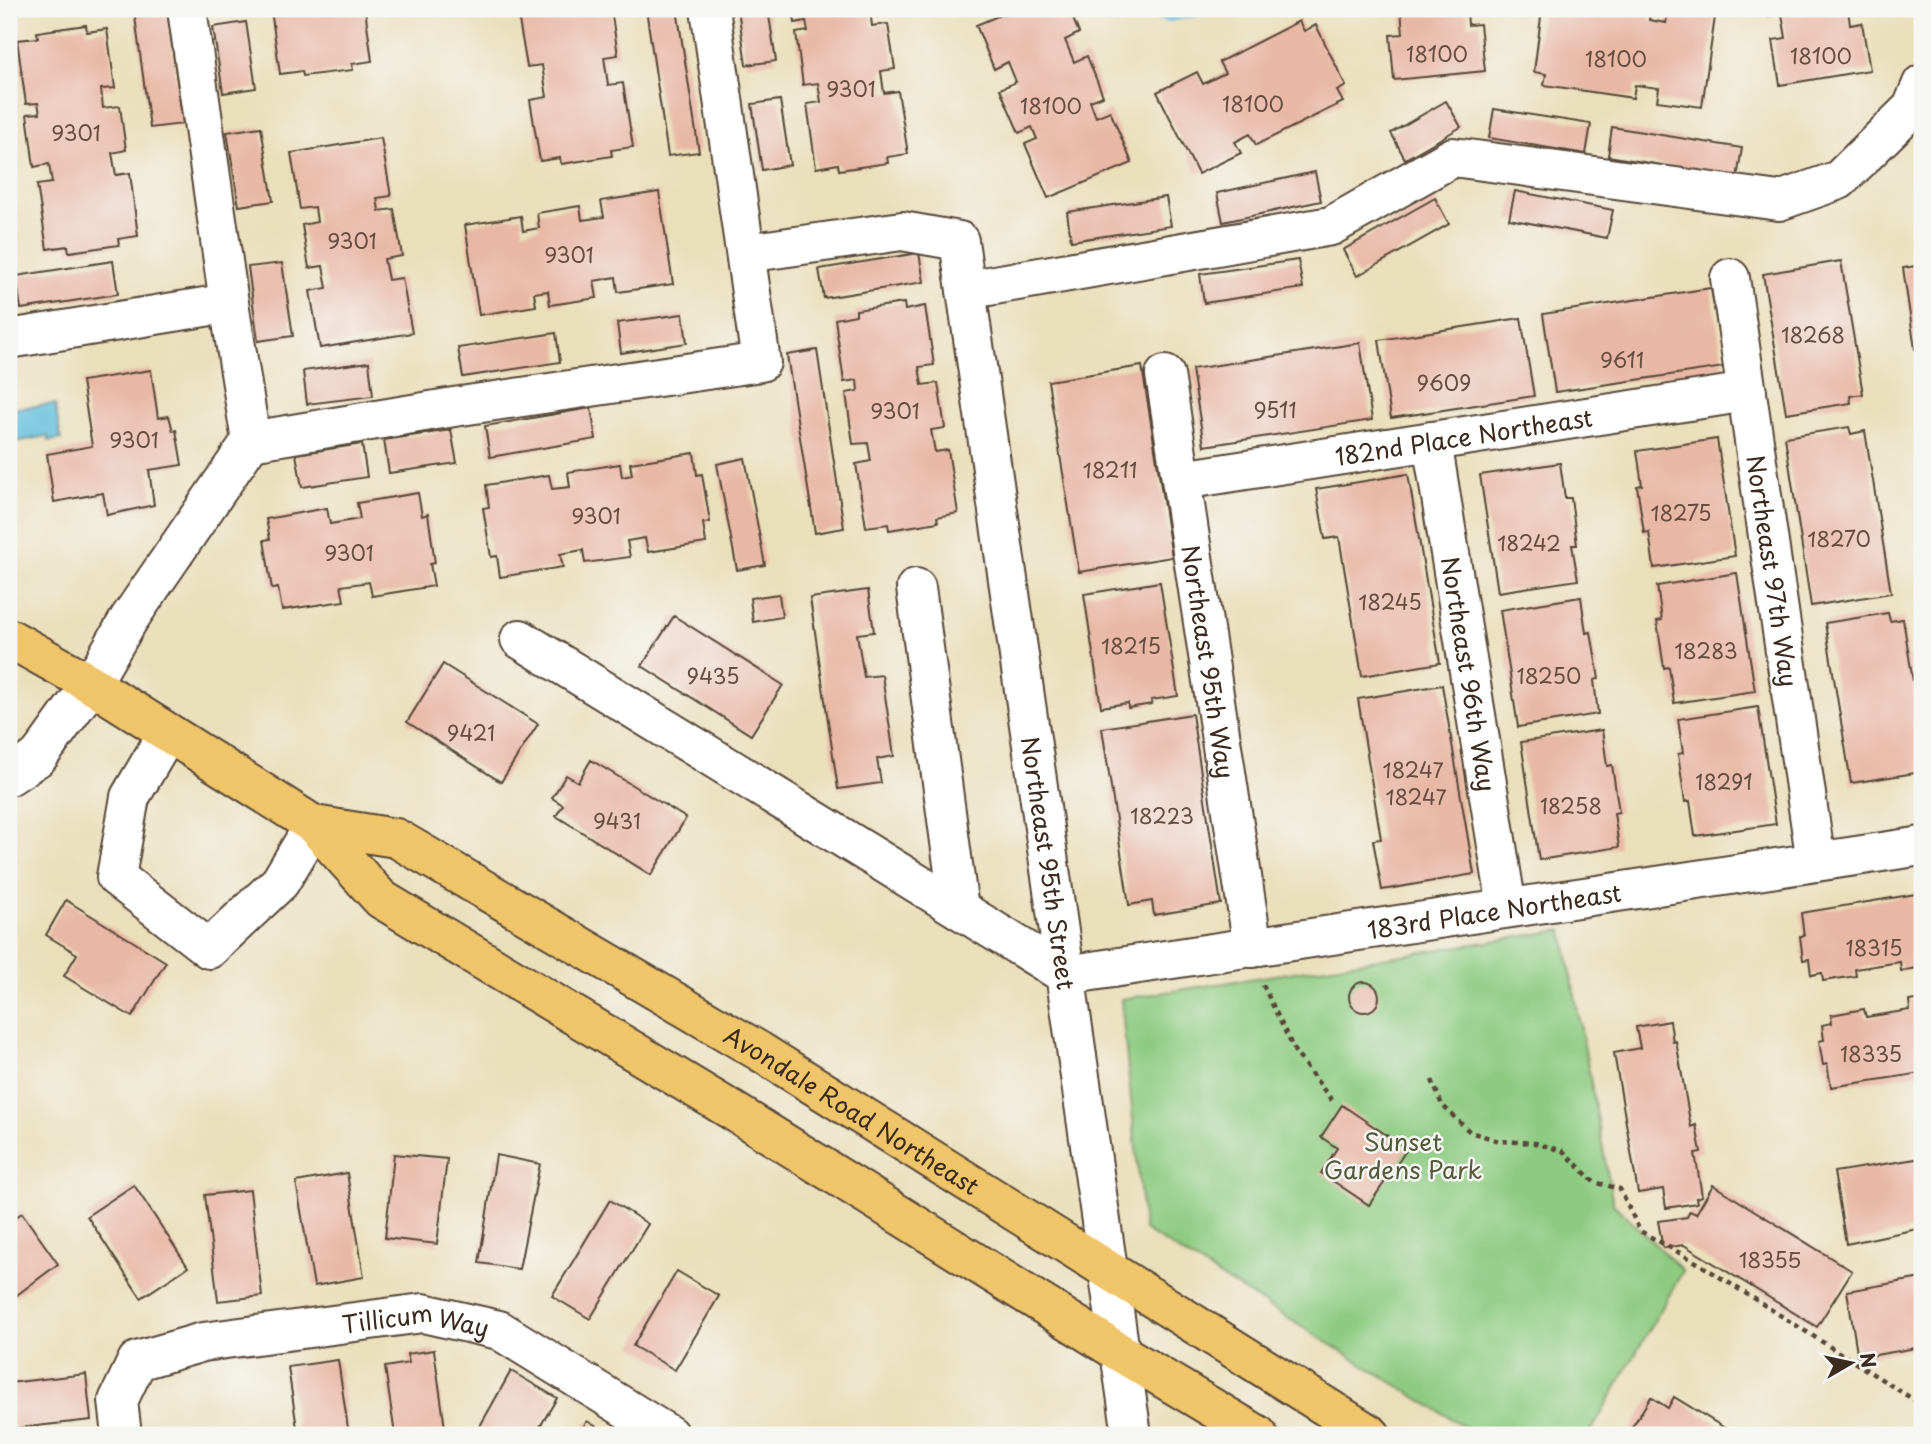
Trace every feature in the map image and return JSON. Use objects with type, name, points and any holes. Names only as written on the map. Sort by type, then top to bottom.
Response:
[{"type":"main road","name":"Avondale Road Northeast","points":[[9,638],[91,684],[314,825],[381,900],[733,1111],[1119,1352],[1258,1435]]},
{"type":"main road","name":"Avondale Road Northeast","points":[[314,825],[396,838],[759,1051],[1371,1435]]},
{"type":"street","points":[[9,776],[38,757],[91,684],[129,619],[251,441],[187,9]]},
{"type":"street","points":[[251,441],[468,405],[761,362],[710,9]]},
{"type":"street","points":[[966,290],[1331,226],[1453,157],[1779,201],[1839,180],[1919,101]]},
{"type":"street","name":"Northeast 95th Street","points":[[746,253],[902,231],[959,242],[1132,1435]]},
{"type":"street","name":"Northeast 97th Way","points":[[1730,278],[1816,862]]},
{"type":"street","points":[[9,339],[229,303]]},
{"type":"street","name":"Northeast 95th Way","points":[[1165,375],[1253,948]]},
{"type":"street","name":"182nd Place Northeast","points":[[1182,480],[1747,392]]},
{"type":"street","name":"Northeast 96th Way","points":[[1432,441],[1507,908]]},
{"type":"street","points":[[916,588],[959,909]]},
{"type":"street","points":[[520,639],[1066,975]]},
{"type":"street","points":[[167,734],[130,797],[116,877],[209,949],[279,882],[314,825]]},
{"type":"street","name":"183rd Place Northeast","points":[[1066,975],[1922,846]]},
{"type":"street","name":"Tillicum Way","points":[[122,1435],[118,1401],[137,1361],[203,1342],[423,1313],[499,1330],[670,1435]]},
{"type":"path","points":[[1262,984],[1295,1052],[1334,1102]]},
{"type":"path","points":[[1432,1080],[1441,1105],[1470,1132],[1499,1141],[1535,1143],[1563,1151],[1594,1182],[1620,1189],[1640,1231],[1696,1262],[1922,1405]]},
{"type":"green space","name":"Sunset Gardens Park","points":[[1563,930],[1613,1204],[1683,1271],[1589,1435],[1478,1435],[1144,1230],[1121,999]]},
{"type":"water","points":[[55,404],[61,439],[49,441],[48,436],[9,443],[9,409]]},
{"type":"building","points":[[134,9],[167,9],[183,124],[150,128]]},
{"type":"building","points":[[365,9],[372,61],[352,64],[353,70],[303,76],[302,71],[280,74],[271,10]]},
{"type":"building","points":[[517,9],[611,9],[618,55],[604,57],[608,85],[623,83],[633,147],[611,150],[612,156],[561,164],[560,158],[540,161],[530,100],[547,97],[542,65],[527,67]]},
{"type":"building","points":[[646,9],[677,9],[699,152],[668,156]]},
{"type":"building","points":[[738,9],[768,9],[776,61],[746,65]]},
{"type":"building","points":[[793,9],[870,9],[872,26],[888,24],[895,69],[881,71],[884,93],[898,91],[908,154],[887,157],[888,163],[839,170],[838,164],[816,168],[807,104],[821,102],[818,83],[803,85],[796,33],[808,31],[806,21],[795,23]]},
{"type":"building","points":[[1015,9],[1069,9],[1079,33],[1065,40],[1074,62],[1087,56],[1103,96],[1090,101],[1096,117],[1110,111],[1132,163],[1048,198],[1025,144],[1037,139],[1032,127],[1019,133],[1000,89],[1016,82],[1008,62],[994,69],[976,25]]},
{"type":"building","points":[[1401,9],[1467,9],[1468,25],[1480,24],[1485,71],[1394,80],[1390,35],[1403,34]]},
{"type":"building","points":[[1542,9],[1651,9],[1649,20],[1666,23],[1668,11],[1715,17],[1702,107],[1657,101],[1659,88],[1635,85],[1633,98],[1544,85],[1546,74],[1534,72]]},
{"type":"building","points":[[1768,9],[1848,9],[1850,25],[1862,23],[1870,70],[1780,85],[1773,40],[1786,38],[1782,14],[1769,16]]},
{"type":"building","points":[[1299,21],[1304,31],[1316,25],[1346,86],[1337,91],[1343,102],[1256,145],[1250,134],[1235,142],[1241,153],[1198,174],[1157,92],[1197,72],[1203,84],[1225,73],[1219,62]]},
{"type":"building","points":[[246,22],[256,88],[223,93],[213,27]]},
{"type":"building","points":[[86,25],[87,32],[107,29],[115,88],[101,89],[103,108],[120,106],[126,150],[112,153],[116,175],[130,173],[138,236],[118,239],[119,245],[69,252],[68,246],[47,249],[37,185],[52,183],[49,164],[34,167],[27,114],[40,113],[38,103],[26,104],[17,40],[38,38],[37,32]]},
{"type":"building","points":[[780,100],[790,165],[762,170],[752,104]]},
{"type":"building","points":[[1446,101],[1461,127],[1405,159],[1391,133]]},
{"type":"building","points":[[1494,109],[1591,124],[1586,154],[1489,138]]},
{"type":"building","points":[[261,127],[273,201],[239,206],[227,132]]},
{"type":"building","points":[[1612,127],[1742,148],[1737,178],[1608,156]]},
{"type":"building","points":[[381,138],[391,196],[377,198],[379,211],[394,209],[402,256],[384,259],[388,280],[402,278],[412,333],[320,348],[310,291],[327,288],[323,266],[309,268],[302,225],[317,222],[315,207],[300,209],[291,153]]},
{"type":"building","points":[[1315,172],[1321,201],[1223,222],[1217,193]]},
{"type":"building","points":[[1515,191],[1613,210],[1607,238],[1509,219]]},
{"type":"building","points":[[659,192],[673,284],[618,292],[616,277],[594,281],[597,298],[550,305],[548,291],[534,293],[536,306],[479,315],[465,225],[521,216],[523,231],[539,228],[537,213],[580,206],[582,220],[604,217],[601,201]]},
{"type":"building","points":[[1166,197],[1171,226],[1071,241],[1067,212]]},
{"type":"building","points":[[1435,198],[1449,224],[1357,276],[1343,250]]},
{"type":"building","points":[[919,253],[924,282],[824,298],[819,269]]},
{"type":"building","points":[[1298,260],[1303,288],[1204,303],[1200,274]]},
{"type":"building","points":[[113,261],[118,294],[21,309],[16,276]]},
{"type":"building","points":[[1841,261],[1863,394],[1850,396],[1851,403],[1786,413],[1763,274]]},
{"type":"building","points":[[282,263],[293,336],[258,341],[248,267]]},
{"type":"building","points":[[1922,265],[1922,348],[1915,349],[1903,268]]},
{"type":"building","points":[[1711,288],[1724,367],[1555,392],[1543,314]]},
{"type":"building","points":[[904,303],[905,310],[925,306],[934,365],[919,367],[922,385],[938,383],[945,428],[931,430],[935,452],[948,450],[958,513],[937,517],[938,522],[889,530],[888,524],[866,527],[856,464],[871,461],[868,443],[853,444],[846,393],[858,391],[857,380],[844,382],[835,319],[856,315],[856,310]]},
{"type":"building","points":[[683,314],[687,343],[621,353],[617,323]]},
{"type":"building","points":[[1521,318],[1534,396],[1391,418],[1379,340]]},
{"type":"building","points":[[556,333],[560,362],[463,377],[458,348]]},
{"type":"building","points":[[1360,343],[1372,420],[1204,446],[1192,369]]},
{"type":"building","points":[[817,350],[844,528],[815,533],[787,355]]},
{"type":"building","points":[[369,362],[373,396],[307,404],[303,371]]},
{"type":"building","points":[[1142,366],[1172,557],[1079,572],[1048,381]]},
{"type":"building","points":[[151,370],[158,418],[169,416],[173,431],[176,430],[182,465],[149,470],[154,505],[107,515],[103,493],[54,502],[47,454],[92,446],[82,381]]},
{"type":"building","points":[[591,408],[596,439],[490,457],[485,426]]},
{"type":"building","points":[[1849,427],[1851,434],[1865,431],[1891,593],[1811,606],[1785,437]]},
{"type":"building","points":[[451,430],[457,463],[389,473],[384,440]]},
{"type":"building","points":[[1717,439],[1735,556],[1654,568],[1649,532],[1644,533],[1637,486],[1642,485],[1637,451]]},
{"type":"building","points":[[362,444],[367,477],[302,487],[296,454]]},
{"type":"building","points":[[694,453],[697,475],[702,474],[710,522],[703,523],[706,543],[648,552],[645,538],[627,541],[630,557],[585,563],[583,550],[560,554],[563,567],[500,577],[497,556],[491,557],[483,508],[489,507],[486,485],[549,475],[552,489],[570,487],[568,472],[620,464],[622,477],[632,475],[630,463]]},
{"type":"building","points":[[745,458],[765,565],[737,570],[717,464]]},
{"type":"building","points":[[1560,463],[1565,498],[1571,498],[1577,545],[1572,545],[1578,580],[1498,592],[1480,475]]},
{"type":"building","points":[[1408,474],[1440,663],[1362,676],[1339,537],[1325,539],[1316,489]]},
{"type":"building","points":[[418,493],[422,516],[428,514],[435,563],[430,564],[434,586],[372,596],[369,582],[341,586],[344,601],[282,610],[278,588],[272,589],[264,540],[270,539],[266,519],[327,508],[330,524],[360,519],[357,503]]},
{"type":"building","points":[[1737,573],[1755,691],[1674,703],[1669,667],[1664,668],[1657,621],[1662,620],[1657,586]]},
{"type":"building","points":[[1160,582],[1178,696],[1151,700],[1152,704],[1128,708],[1128,703],[1101,707],[1084,594]]},
{"type":"building","points":[[868,590],[874,632],[857,634],[864,677],[882,675],[894,756],[877,759],[881,783],[838,789],[810,598]]},
{"type":"building","points":[[779,594],[782,617],[753,622],[750,598]]},
{"type":"building","points":[[1581,597],[1586,633],[1591,632],[1599,679],[1594,680],[1598,714],[1518,727],[1500,610]]},
{"type":"building","points":[[1888,613],[1890,621],[1903,619],[1922,738],[1922,747],[1918,748],[1922,772],[1851,783],[1825,623]]},
{"type":"building","points":[[674,616],[783,685],[751,735],[642,666]]},
{"type":"building","points":[[443,664],[538,724],[501,782],[407,722]]},
{"type":"building","points":[[1442,685],[1474,874],[1382,890],[1373,840],[1381,839],[1358,699]]},
{"type":"building","points":[[1758,707],[1776,824],[1695,836],[1690,801],[1685,802],[1678,754],[1683,753],[1678,719]]},
{"type":"building","points":[[1192,714],[1221,904],[1154,915],[1152,901],[1129,905],[1102,728]]},
{"type":"building","points":[[1602,730],[1607,766],[1612,765],[1619,812],[1614,813],[1619,847],[1539,860],[1521,742]]},
{"type":"building","points":[[591,760],[686,818],[651,875],[556,816],[563,805],[552,798],[566,775],[578,782]]},
{"type":"building","points":[[1922,893],[1922,967],[1901,971],[1900,962],[1855,969],[1856,976],[1823,981],[1822,973],[1811,975],[1809,959],[1803,960],[1801,913]]},
{"type":"building","points":[[66,900],[166,962],[132,1017],[64,976],[77,954],[46,935]]},
{"type":"building","points":[[1364,982],[1375,986],[1379,997],[1375,1008],[1364,1012],[1353,1008],[1349,997],[1353,986]]},
{"type":"building","points":[[1922,999],[1922,1073],[1831,1087],[1827,1064],[1823,1065],[1819,1041],[1824,1040],[1822,1025],[1832,1023],[1831,1015],[1864,1009],[1866,1017],[1910,1010],[1909,1001]]},
{"type":"building","points":[[1670,1021],[1691,1127],[1696,1125],[1701,1152],[1695,1153],[1702,1196],[1696,1198],[1697,1203],[1666,1208],[1663,1189],[1638,1193],[1614,1053],[1640,1048],[1636,1027]]},
{"type":"building","points":[[1342,1105],[1407,1149],[1369,1205],[1321,1173],[1337,1148],[1321,1137]]},
{"type":"building","points":[[394,1154],[447,1159],[437,1244],[385,1238]]},
{"type":"building","points":[[496,1155],[540,1164],[519,1269],[479,1263]]},
{"type":"building","points":[[1922,1158],[1922,1228],[1846,1244],[1834,1172]]},
{"type":"building","points":[[347,1173],[364,1277],[314,1286],[296,1182]]},
{"type":"building","points":[[134,1185],[188,1267],[141,1298],[87,1216]]},
{"type":"building","points":[[1713,1185],[1852,1271],[1817,1327],[1684,1245],[1663,1248],[1658,1221],[1687,1217],[1690,1211],[1696,1214]]},
{"type":"building","points":[[250,1190],[262,1296],[218,1301],[205,1195]]},
{"type":"building","points":[[610,1200],[648,1224],[590,1319],[552,1296]]},
{"type":"building","points":[[22,1213],[58,1264],[9,1301],[9,1222]]},
{"type":"building","points":[[677,1271],[719,1296],[675,1370],[633,1346]]},
{"type":"building","points":[[1922,1278],[1922,1347],[1858,1358],[1847,1291]]},
{"type":"building","points":[[434,1350],[446,1435],[395,1435],[385,1367],[409,1363],[407,1354]]},
{"type":"building","points":[[338,1360],[349,1435],[298,1435],[288,1367]]},
{"type":"building","points":[[511,1371],[557,1398],[535,1435],[475,1435]]},
{"type":"building","points":[[86,1374],[91,1420],[9,1429],[9,1383]]},
{"type":"building","points":[[1651,1397],[1668,1408],[1674,1397],[1736,1435],[1627,1435]]},
{"type":"building","points":[[587,1421],[610,1435],[578,1435]]},
{"type":"waterway","points":[[1142,10],[1168,16],[1206,9]]}]
